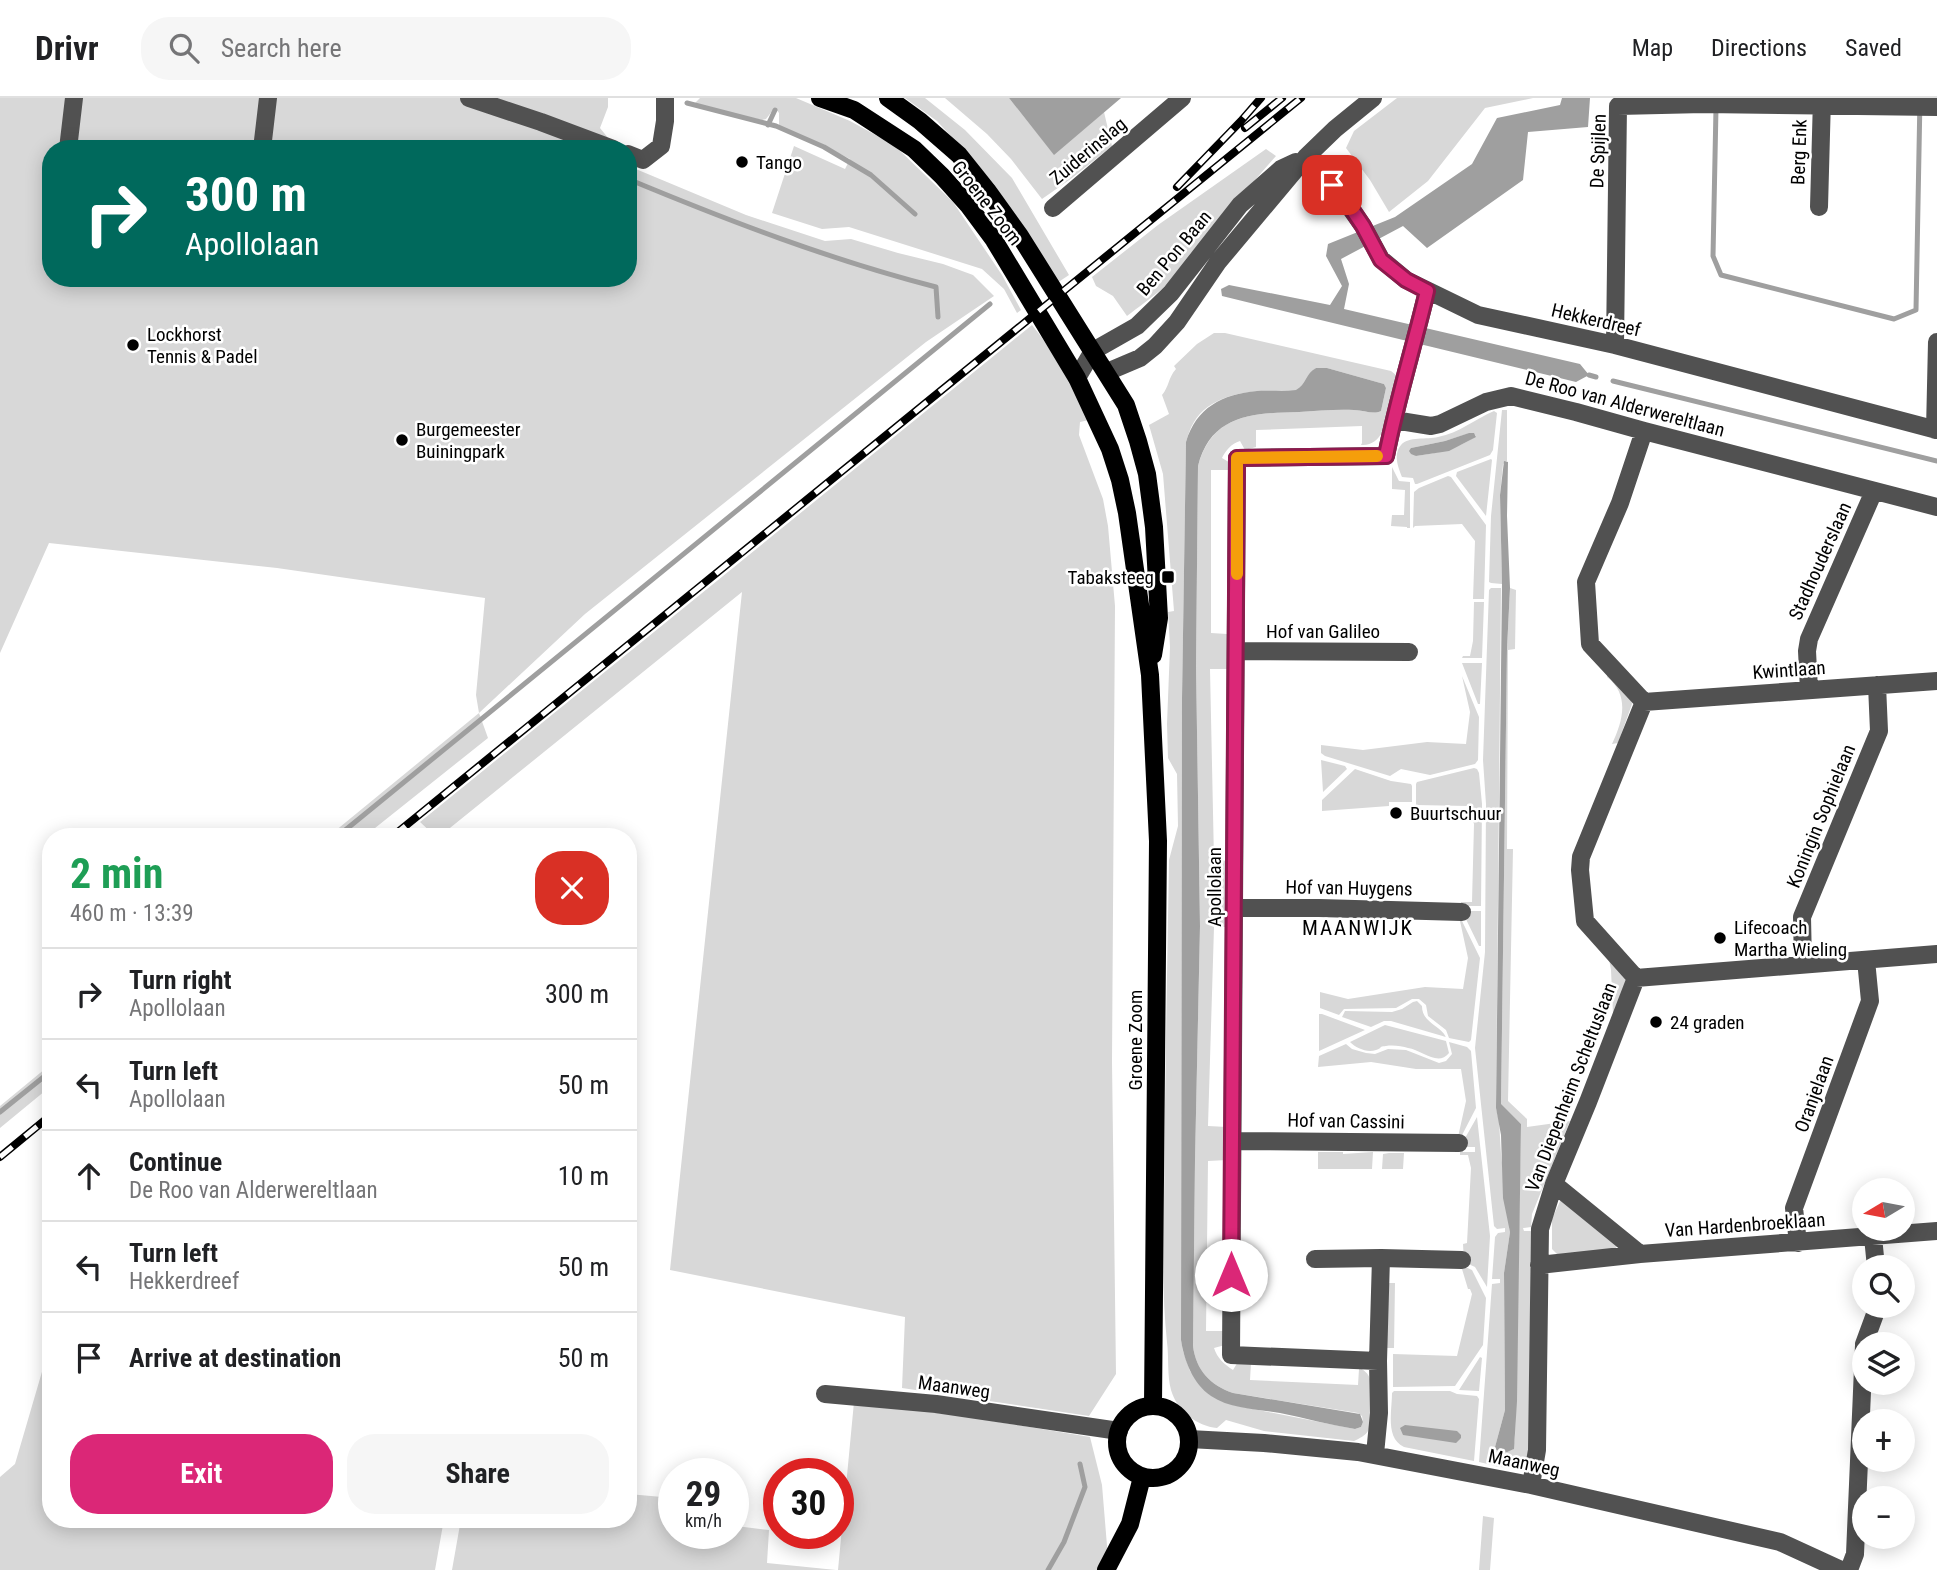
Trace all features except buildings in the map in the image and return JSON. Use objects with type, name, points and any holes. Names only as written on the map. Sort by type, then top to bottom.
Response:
[{"type":"main road","name":"Groene Zoom","points":[[820,98],[854,110],[914,149],[968,205],[994,240],[1077,378],[1110,449],[1119,480],[1127,513],[1150,675],[1158,841],[1153,1405]]},
{"type":"main road","name":"Groene Zoom","points":[[888,98],[959,155],[980,181],[1020,236],[1107,372],[1129,412],[1147,474],[1154,527],[1159,618],[1150,675]]},
{"type":"main road","points":[[1077,378],[1107,372]]},
{"type":"main road","points":[[1153,1405],[1172,1410],[1181,1418],[1189,1439],[1187,1457],[1176,1471],[1160,1478],[1142,1476],[1128,1468],[1121,1458],[1117,1442],[1124,1420],[1133,1412],[1153,1405]]},
{"type":"main road","points":[[1106,1570],[1130,1524],[1142,1476]]},
{"type":"street","points":[[69,140],[74,98]]},
{"type":"street","points":[[263,140],[268,98]]},
{"type":"street","points":[[469,98],[589,140]]},
{"type":"street","points":[[637,158],[643,160],[661,146],[665,98]]},
{"type":"street","points":[[665,121],[680,98]]},
{"type":"street","name":"Zuiderinslag","points":[[1053,208],[1182,98]]},
{"type":"street","name":"Ben Pon Baan","points":[[1107,372],[1140,358],[1155,346],[1177,322],[1218,261],[1306,157],[1373,98]]},
{"type":"street","name":"De Spijlen","points":[[1615,345],[1618,106],[1822,102],[1936,107]]},
{"type":"street","name":"Berg Enk","points":[[1819,207],[1822,102]]},
{"type":"street","name":"Ben Pon Baan","points":[[1093,351],[1138,326],[1192,269],[1240,205],[1281,169],[1306,157]]},
{"type":"street","name":"Hekkerdreef","points":[[1306,157],[1345,199],[1381,260],[1406,280],[1478,315],[1615,345],[1936,430]]},
{"type":"street","points":[[1394,420],[1427,291]]},
{"type":"street","points":[[1936,430],[1937,342]]},
{"type":"street","points":[[1077,378],[1093,351]]},
{"type":"street","name":"De Roo van Alderwereltlaan","points":[[1394,420],[1431,426],[1486,402],[1511,396],[1937,507]]},
{"type":"street","name":"Apollolaan","points":[[1378,1361],[1231,1355],[1237,458],[1386,456],[1394,420]]},
{"type":"street","points":[[1644,431],[1620,503],[1586,582],[1591,644],[1644,702]]},
{"type":"street","name":"Stadhouderslaan","points":[[1810,690],[1807,651],[1809,639],[1874,491]]},
{"type":"street","name":"Hof van Galileo","points":[[1236,651],[1409,652]]},
{"type":"street","name":"Kwintlaan","points":[[1644,702],[1937,681]]},
{"type":"street","name":"Koningin Sophielaan","points":[[1803,964],[1802,917],[1879,731],[1877,685]]},
{"type":"street","name":"Van Diepenheim Scheltuslaan","points":[[1531,1485],[1537,1450],[1540,1230],[1554,1184],[1636,978],[1585,921],[1581,857],[1644,702]]},
{"type":"street","name":"Hof van Huygens","points":[[1235,908],[1462,912]]},
{"type":"street","points":[[1636,978],[1937,954]]},
{"type":"street","name":"Oranjelaan","points":[[1798,1243],[1794,1208],[1870,1001],[1866,960]]},
{"type":"street","name":"Hof van Cassini","points":[[1232,1141],[1459,1143]]},
{"type":"street","name":"Van Hardenbroeklaan","points":[[1554,1184],[1640,1254]]},
{"type":"street","name":"Van Hardenbroeklaan","points":[[1915,1233],[1937,1231]]},
{"type":"street","name":"Van Hardenbroeklaan","points":[[1539,1265],[1640,1254],[1852,1239]]},
{"type":"street","points":[[1374,1454],[1379,1413],[1381,1258]]},
{"type":"street","points":[[1315,1259],[1462,1260]]},
{"type":"street","name":"Maanweg","points":[[825,1394],[936,1404],[1119,1431]]},
{"type":"street","points":[[1849,1570],[1854,1554],[1862,1395]]},
{"type":"street","name":"Maanweg","points":[[1189,1439],[1374,1454],[1531,1485],[1780,1542],[1841,1570]]},
{"type":"shaded area","name":"Burgemeester Buiningpark","points":[[0,98],[608,98],[608,107],[600,128],[610,140],[42,140],[42,287],[637,287],[637,170],[746,215],[825,241],[851,239],[943,264],[973,275],[994,296],[926,342],[585,614],[479,713],[476,695],[485,598],[277,568],[49,543],[0,653]]},
{"type":"shaded area","points":[[700,98],[796,98],[850,121],[894,145],[953,202],[1002,275],[1021,310],[1017,313],[1004,289],[982,269],[849,227],[822,229],[772,213],[794,146],[845,169],[850,159],[779,126],[779,113],[776,109],[762,120],[693,105]]},
{"type":"shaded area","points":[[905,98],[925,98],[965,130],[1012,178],[1069,275],[1057,283],[994,184],[937,121]]},
{"type":"shaded area","points":[[945,98],[1009,98],[1054,154],[1104,112],[1112,146],[1042,199],[1011,159],[987,134]]},
{"type":"shaded area","points":[[1009,98],[1121,98],[1054,155]]},
{"type":"shaded area","points":[[1397,98],[1533,98],[1485,108],[1428,181],[1389,212],[1346,148],[1354,131]]},
{"type":"shaded area","points":[[1562,98],[1590,98],[1588,127],[1528,132],[1523,180],[1427,248],[1403,226],[1341,259],[1349,284],[1344,309],[1580,364],[1589,375],[1576,382],[1222,296],[1221,289],[1229,285],[1330,305],[1342,286],[1326,256],[1328,244],[1395,217],[1472,164],[1497,118],[1560,105]]},
{"type":"shaded area","points":[[1266,149],[1276,156],[1190,254],[1178,273],[1154,296],[1127,316],[1113,296],[1096,286],[1092,277],[1158,225]]},
{"type":"shaded area","points":[[1032,325],[1056,359],[1089,420],[1080,422],[1079,435],[1103,499],[1115,606],[1112,1062],[1116,1374],[1089,1416],[902,1388],[905,1317],[670,1270],[742,592],[450,828],[426,828],[420,822]]},
{"type":"shaded area","points":[[1214,333],[1225,333],[1391,371],[1396,375],[1383,431],[1371,443],[1361,445],[1362,426],[1256,430],[1256,447],[1245,450],[1240,441],[1237,442],[1222,458],[1232,464],[1229,470],[1211,470],[1211,633],[1230,634],[1229,669],[1210,669],[1214,860],[1234,861],[1233,927],[1214,927],[1208,1126],[1227,1127],[1227,1160],[1208,1161],[1206,1331],[1223,1331],[1225,1345],[1214,1348],[1217,1355],[1233,1370],[1239,1360],[1251,1363],[1250,1380],[1358,1385],[1359,1369],[1356,1367],[1364,1371],[1371,1383],[1371,1421],[1367,1433],[1354,1441],[1264,1431],[1226,1420],[1217,1428],[1210,1427],[1195,1421],[1183,1411],[1174,1398],[1170,1384],[1163,1253],[1169,860],[1178,826],[1177,774],[1168,758],[1167,724],[1170,647],[1168,612],[1174,611],[1163,474],[1149,425],[1169,414],[1162,395],[1176,369],[1174,366],[1197,344]],"holes":[[[1316,368],[1327,368],[1384,384],[1386,388],[1381,411],[1282,412],[1236,420],[1213,436],[1204,449],[1198,466],[1196,666],[1200,926],[1193,1346],[1197,1362],[1205,1376],[1217,1386],[1233,1393],[1358,1413],[1363,1422],[1361,1427],[1355,1429],[1233,1405],[1210,1395],[1190,1371],[1181,1340],[1182,699],[1186,442],[1191,427],[1200,414],[1216,402],[1247,392],[1296,391]]]},
{"type":"shaded area","points":[[1316,368],[1327,368],[1384,384],[1386,388],[1381,411],[1282,412],[1236,420],[1213,436],[1204,449],[1198,466],[1196,666],[1200,926],[1193,1346],[1197,1362],[1205,1376],[1217,1386],[1233,1393],[1360,1414],[1363,1422],[1361,1427],[1355,1429],[1235,1406],[1211,1396],[1194,1378],[1184,1356],[1181,1340],[1182,699],[1186,442],[1196,420],[1222,399],[1257,391],[1296,390]]},
{"type":"shaded area","points":[[1502,410],[1507,410],[1507,461],[1503,464],[1500,495],[1502,584],[1489,582],[1491,516]]},
{"type":"shaded area","points":[[1494,411],[1497,413],[1493,450],[1490,455],[1417,484],[1413,478],[1402,477],[1397,456],[1404,442],[1446,435]],"holes":[[[1473,433],[1476,436],[1440,452],[1416,456],[1411,448]]]},
{"type":"shaded area","points":[[1474,433],[1476,437],[1449,451],[1416,456],[1409,451],[1411,448]]},
{"type":"shaded area","points":[[1491,459],[1486,516],[1456,476],[1457,472]]},
{"type":"shaded area","points":[[1504,461],[1508,462],[1510,588],[1501,1104],[1521,1124],[1517,1401],[1514,1449],[1507,1452],[1496,1450],[1495,1447],[1505,1410],[1504,1273],[1510,1232],[1503,1198],[1501,1135],[1496,1108],[1502,584],[1500,495]]},
{"type":"shaded area","points":[[1392,467],[1399,481],[1410,482],[1410,528],[1391,526],[1392,515],[1404,515],[1405,490],[1392,489]]},
{"type":"shaded area","points":[[1448,476],[1486,525],[1484,599],[1473,599],[1475,541],[1462,524],[1413,528],[1414,492]]},
{"type":"shaded area","points":[[1491,588],[1501,588],[1496,1108],[1510,1232],[1504,1273],[1505,1410],[1495,1447],[1500,1451],[1512,1450],[1515,1437],[1521,1124],[1501,1105],[1507,649],[1510,588],[1516,590],[1515,649],[1508,650],[1507,849],[1513,849],[1508,1101],[1527,1119],[1527,1127],[1570,1121],[1532,1214],[1531,1227],[1523,1228],[1524,1231],[1531,1231],[1529,1459],[1523,1459],[1519,1464],[1508,1467],[1479,1462],[1492,1284],[1500,1283],[1500,1279],[1492,1279],[1495,1237],[1498,1233],[1505,1232],[1505,1228],[1497,1229],[1494,1226],[1475,1048],[1485,952],[1486,804],[1483,760]]},
{"type":"shaded area","points":[[1474,602],[1484,602],[1482,658],[1462,658],[1470,656]]},
{"type":"shaded area","points":[[1462,663],[1482,663],[1480,704],[1478,704]]},
{"type":"shaded area","points":[[1607,672],[1631,699],[1632,704],[1618,743],[1612,744],[1619,726],[1622,700],[1607,677]]},
{"type":"shaded area","points":[[1462,676],[1479,717],[1478,760],[1475,764],[1430,775],[1401,769],[1390,776],[1321,753],[1321,745],[1363,750],[1427,742],[1466,744],[1470,712]]},
{"type":"shaded area","points":[[479,713],[488,738],[375,828],[339,828]]},
{"type":"shaded area","points":[[1321,760],[1345,766],[1347,769],[1323,792]]},
{"type":"shaded area","points":[[1474,768],[1479,773],[1482,804],[1481,906],[1461,906],[1461,902],[1472,902],[1474,824],[1468,806],[1416,805],[1416,784]]},
{"type":"shaded area","points":[[1355,769],[1391,781],[1411,784],[1412,802],[1389,802],[1389,806],[1322,811],[1322,800]]},
{"type":"shaded area","points":[[1462,911],[1481,911],[1481,946],[1479,946]]},
{"type":"shaded area","points":[[1460,921],[1480,958],[1469,1042],[1449,1038],[1446,1030],[1428,1016],[1426,1005],[1419,999],[1412,999],[1396,1008],[1344,1009],[1339,1015],[1320,1008],[1320,992],[1348,999],[1425,987],[1463,989],[1468,958]]},
{"type":"shaded area","points":[[1608,954],[1625,975],[1626,981],[1613,1014],[1611,970]]},
{"type":"shaded area","points":[[1417,1001],[1428,1020],[1446,1037],[1391,1021],[1371,1027],[1342,1017],[1345,1011],[1392,1012]]},
{"type":"shaded area","points":[[1319,1014],[1322,1014],[1365,1030],[1319,1051]]},
{"type":"shaded area","points":[[1385,1025],[1446,1041],[1449,1053],[1445,1057],[1435,1058],[1413,1049],[1394,1046],[1369,1051],[1350,1042]]},
{"type":"shaded area","points":[[1449,1042],[1467,1047],[1471,1051],[1476,1108],[1460,1139],[1458,1137],[1466,1101],[1461,1069],[1416,1069],[1371,1062],[1318,1067],[1319,1056],[1346,1044],[1352,1049],[1375,1054],[1388,1049],[1406,1050],[1439,1063],[1446,1061],[1452,1054]]},
{"type":"shaded area","points":[[42,1071],[42,1093],[0,1128],[0,1106]]},
{"type":"shaded area","points":[[1477,1117],[1490,1236],[1487,1287],[1475,1267],[1464,1262],[1463,1244],[1467,1243],[1471,1168],[1468,1155],[1460,1155],[1460,1152],[1475,1152],[1475,1147],[1460,1147]]},
{"type":"shaded area","points":[[1318,1152],[1373,1152],[1372,1169],[1318,1169]]},
{"type":"shaded area","points":[[1404,1153],[1403,1169],[1382,1169],[1383,1154]]},
{"type":"shaded area","points":[[1561,1199],[1618,1245],[1614,1250],[1558,1255],[1552,1249],[1552,1219]]},
{"type":"shaded area","points":[[1463,1266],[1472,1270],[1486,1298],[1483,1345],[1455,1386],[1393,1387],[1393,1354],[1457,1356],[1472,1294],[1468,1289]]},
{"type":"shaded area","points":[[1387,1283],[1395,1283],[1394,1348],[1386,1348]]},
{"type":"shaded area","points":[[1480,1357],[1479,1391],[1459,1390]]},
{"type":"shaded area","points":[[42,1372],[42,1528],[442,1528],[435,1570],[0,1570],[0,1477],[15,1464]]},
{"type":"shaded area","points":[[1394,1391],[1450,1391],[1477,1396],[1479,1399],[1474,1461],[1404,1447],[1398,1443],[1391,1423]]},
{"type":"shaded area","points":[[854,1402],[1090,1437],[1102,1485],[1109,1570],[838,1570],[840,1549],[854,1549],[854,1458],[849,1458]]},
{"type":"shaded area","points":[[1405,1425],[1457,1431],[1461,1438],[1456,1443],[1403,1435],[1400,1428]]},
{"type":"shaded area","points":[[637,1495],[658,1497],[658,1549],[749,1549],[749,1528],[763,1529],[763,1549],[768,1549],[767,1563],[836,1570],[452,1570],[459,1528],[637,1528]]},
{"type":"shaded area","points":[[1483,1516],[1494,1518],[1490,1570],[1479,1570]]},
{"type":"waterway","points":[[1716,108],[1713,256],[1721,275],[1894,319],[1916,310],[1920,98]]},
{"type":"waterway","points":[[687,103],[776,126],[824,147],[871,175],[915,214]]},
{"type":"waterway","points":[[768,125],[775,110]]},
{"type":"waterway","points":[[637,183],[780,239],[936,287],[938,317]]},
{"type":"waterway","points":[[348,828],[990,304]]},
{"type":"waterway","points":[[1589,375],[1596,377]]},
{"type":"waterway","points":[[1613,381],[1937,461]]},
{"type":"waterway","points":[[0,1112],[42,1078]]},
{"type":"waterway","points":[[1048,1570],[1064,1542],[1085,1487],[1080,1464]]},
{"type":"railway","points":[[1177,187],[1261,98]]},
{"type":"railway","points":[[1245,128],[1282,98]]},
{"type":"railway","points":[[403,828],[1301,98]]},
{"type":"railway","points":[[0,1157],[42,1122]]},
{"type":"slow traffic","points":[[1237,574],[1237,458],[1377,456]]},
{"type":"place","name":"Tango","points":[[742,162]]},
{"type":"place","name":"Lockhorst Tennis & Padel","points":[[133,345]]},
{"type":"place","name":"Burgemeester Buiningpark","points":[[402,440]]},
{"type":"place","name":"Tabaksteeg","points":[[1168,577]]},
{"type":"place","name":"Buurtschuur","points":[[1396,813]]},
{"type":"place","name":"Lifecoach Martha Wieling","points":[[1720,938]]},
{"type":"place","name":"24 graden","points":[[1656,1022]]},
{"type":"district","name":"MAANWIJK","points":[[1358,928]]},
{"type":"route","points":[[1231,1275],[1237,458],[1386,456],[1427,291],[1406,280],[1381,260],[1363,226],[1332,185]]}]
